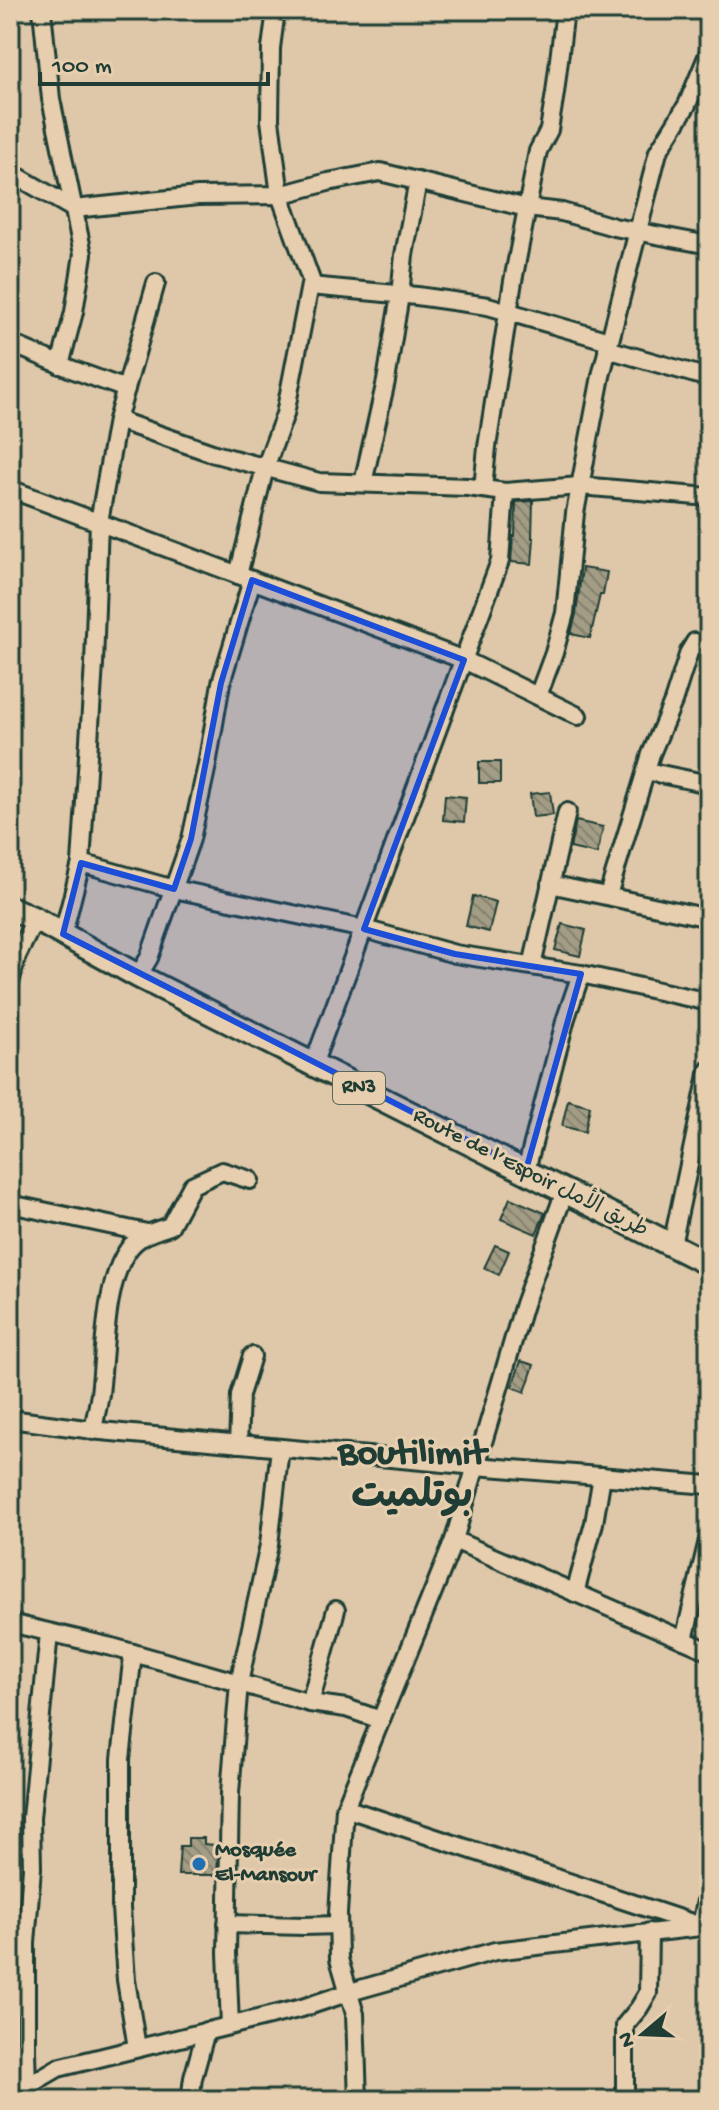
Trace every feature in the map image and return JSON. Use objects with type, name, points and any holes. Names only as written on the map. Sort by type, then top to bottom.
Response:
[{"type":"highway","name":"Route de l’Espoir طريق الأمل","points":[[10,908],[138,976],[709,1264]]},
{"type":"street","points":[[42,10],[51,99],[83,254],[74,312],[60,365]]},
{"type":"street","points":[[138,976],[149,958],[191,839],[265,468],[285,414],[311,280],[280,195],[270,120],[271,48],[276,10]]},
{"type":"street","points":[[483,489],[508,312],[538,151],[549,130],[565,10]]},
{"type":"street","points":[[538,696],[565,613],[575,513],[608,345],[658,152],[687,105],[709,52]]},
{"type":"street","points":[[10,172],[74,209],[198,196],[280,195],[380,172],[527,208],[562,212],[614,227],[709,245]]},
{"type":"street","points":[[363,483],[386,381],[418,181]]},
{"type":"street","points":[[63,934],[81,863],[94,664],[99,522],[117,420],[156,283]]},
{"type":"street","points":[[310,286],[488,306],[709,378]]},
{"type":"street","points":[[10,343],[126,389]]},
{"type":"street","points":[[117,420],[215,454],[319,482],[505,492],[580,486],[709,497]]},
{"type":"street","points":[[10,489],[464,660],[578,716]]},
{"type":"street","points":[[313,1065],[500,561],[505,492]]},
{"type":"street","points":[[608,895],[646,771],[689,652],[695,642],[709,646]]},
{"type":"street","points":[[646,771],[709,784]]},
{"type":"street","points":[[532,966],[567,812]]},
{"type":"street","points":[[81,863],[174,889],[364,929],[455,954],[581,974],[709,1002]]},
{"type":"street","points":[[550,884],[709,918]]},
{"type":"street","points":[[10,983],[17,956],[35,919]]},
{"type":"street","points":[[526,1170],[566,1018],[581,974]]},
{"type":"street","points":[[672,1245],[709,1070]]},
{"type":"street","points":[[93,1431],[100,1396],[105,1328],[116,1277],[128,1249],[147,1233],[170,1226],[192,1185],[222,1171],[250,1180]]},
{"type":"street","points":[[358,2100],[355,2014],[339,1959],[345,1808],[454,1540],[524,1304],[565,1191]]},
{"type":"street","points":[[10,1204],[147,1233]]},
{"type":"street","points":[[238,1444],[240,1395],[252,1356]]},
{"type":"street","points":[[10,1419],[93,1431],[709,1485]]},
{"type":"street","points":[[230,2025],[227,1924],[230,1793],[239,1683],[269,1545],[280,1448]]},
{"type":"street","points":[[575,1593],[594,1523],[602,1476]]},
{"type":"street","points":[[684,1640],[709,1536]]},
{"type":"street","points":[[454,1540],[709,1651]]},
{"type":"street","points":[[310,1703],[336,1610]]},
{"type":"street","points":[[10,1623],[133,1653],[310,1703],[346,1708],[381,1720]]},
{"type":"street","points":[[27,2086],[26,1943],[32,1868],[31,1818],[49,1633]]},
{"type":"street","points":[[133,1653],[121,1759],[121,1908],[126,1980],[137,2048]]},
{"type":"street","points":[[345,1808],[705,1926]]},
{"type":"street","points":[[705,1926],[709,1885]]},
{"type":"street","points":[[227,1924],[338,1925]]},
{"type":"street","points":[[10,2096],[58,2068],[302,2008],[495,1951],[705,1926]]},
{"type":"street","points":[[625,2100],[625,2025],[648,1993],[649,1932]]},
{"type":"street","points":[[190,2100],[206,2031]]},
{"type":"highlighted area","points":[[252,580],[464,660],[364,929],[455,954],[581,974],[526,1170],[63,934],[81,863],[174,889],[191,839],[221,683]]},
{"type":"building","points":[[533,501],[532,564],[511,562],[516,502]]},
{"type":"building","points":[[582,568],[607,572],[590,638],[571,634]]},
{"type":"building","points":[[479,762],[500,762],[500,783],[479,783]]},
{"type":"building","points":[[550,792],[553,815],[533,817],[530,794]]},
{"type":"building","points":[[445,795],[466,797],[464,822],[443,820]]},
{"type":"building","points":[[576,821],[603,827],[597,854],[570,848]]},
{"type":"building","points":[[473,896],[496,902],[489,932],[466,926]]},
{"type":"building","points":[[562,924],[586,930],[580,956],[555,950]]},
{"type":"building","points":[[568,1100],[590,1106],[585,1132],[562,1126]]},
{"type":"building","points":[[510,1198],[545,1213],[536,1234],[501,1219]]},
{"type":"building","points":[[495,1245],[509,1251],[499,1275],[484,1268]]},
{"type":"building","points":[[521,1361],[534,1365],[525,1392],[512,1387]]},
{"type":"building","name":"Mosquée El-Mansour","points":[[188,1838],[204,1838],[204,1844],[214,1845],[213,1854],[218,1854],[217,1875],[178,1875],[180,1846],[188,1846]]},
{"type":"place","name":"Mosquée El-Mansour","points":[[199,1864]]},
{"type":"district","name":"Boutilimit بوتلميت","points":[[412,1477]]}]
